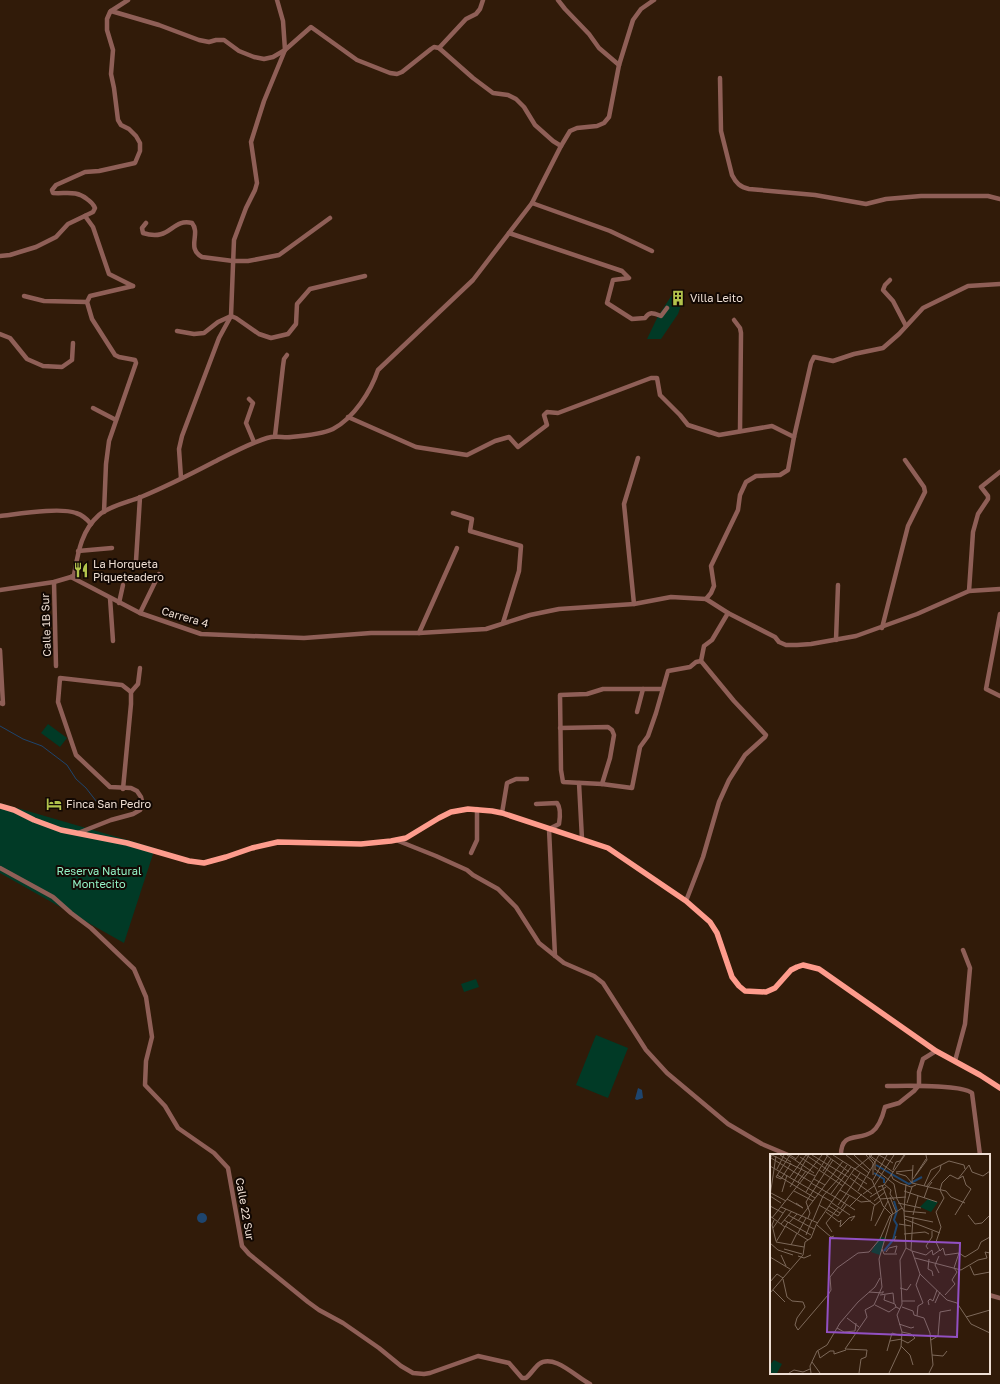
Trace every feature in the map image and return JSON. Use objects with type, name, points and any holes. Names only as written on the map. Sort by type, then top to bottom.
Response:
[{"type":"main road","points":[[0,806],[14,810],[60,830],[127,843],[190,861],[204,863],[252,848],[278,842],[361,844],[406,838],[451,812],[468,809],[502,813],[549,830],[608,848],[686,901],[710,922],[717,934],[732,977],[738,986],[745,991],[766,992],[775,988],[791,970],[803,965],[819,969],[936,1051],[1000,1088]]},
{"type":"street","points":[[128,0],[111,11],[159,25],[200,40],[208,42],[224,40],[239,51],[254,57],[273,57],[285,50],[311,27],[357,60],[390,73],[397,74],[402,72],[431,49],[439,48],[466,19],[476,14],[480,10],[483,0]]},
{"type":"street","points":[[181,478],[179,449],[182,436],[219,338],[231,316],[234,240],[246,208],[256,190],[257,183],[251,142],[264,101],[285,50],[283,20],[277,0]]},
{"type":"street","points":[[558,0],[589,34],[599,48],[619,65]]},
{"type":"street","points":[[0,590],[54,582],[74,575],[82,538],[91,524],[104,512],[181,478],[254,442],[275,436],[290,438],[319,433],[333,429],[348,418],[370,390],[378,370],[473,280],[532,203],[570,131],[577,128],[598,126],[609,118],[619,65],[633,20],[641,9],[654,0]]},
{"type":"street","points":[[0,256],[10,255],[36,247],[56,236],[68,224],[93,212],[95,208],[93,204],[82,194],[75,192],[53,192],[52,190],[56,185],[85,172],[99,172],[135,163],[140,151],[140,143],[136,136],[129,129],[121,125],[118,120],[111,74],[113,50],[107,30],[107,19],[110,12]]},
{"type":"street","points":[[439,48],[473,78],[493,93],[508,95],[516,99],[524,107],[535,125],[553,142],[561,146]]},
{"type":"street","points":[[720,78],[721,131],[732,175],[735,182],[741,187],[815,195],[866,204],[886,199],[921,196],[988,196],[1000,199]]},
{"type":"street","points":[[532,203],[610,231],[652,251]]},
{"type":"street","points":[[85,216],[93,227],[109,274],[133,286],[90,296],[87,302],[92,319],[115,355],[135,360],[136,363],[109,441],[104,512]]},
{"type":"street","points":[[146,223],[142,228],[143,233],[158,235],[163,234],[181,222],[192,223],[194,228],[194,250],[198,255],[202,257],[233,261],[248,261],[279,255],[330,218]]},
{"type":"street","points":[[509,233],[622,271],[629,278],[614,280],[607,303],[632,319],[645,318],[648,314],[652,313],[661,316],[667,308]]},
{"type":"street","points":[[177,331],[194,334],[204,333],[218,322],[231,316],[259,334],[271,338],[288,334],[296,324],[297,304],[310,289],[365,276]]},
{"type":"street","points":[[890,280],[885,285],[883,290],[893,301],[906,326]]},
{"type":"street","points":[[1000,284],[968,286],[923,308],[900,334],[882,348],[854,354],[833,361],[814,357],[811,363],[788,470],[780,475],[756,476],[746,482],[740,495],[738,510],[711,566],[714,586],[706,599],[728,613],[775,637],[779,642],[786,645],[812,644],[856,636],[882,628],[917,614],[969,590],[1000,589]]},
{"type":"street","points":[[24,296],[44,301],[87,302]]},
{"type":"street","points":[[734,320],[740,328],[741,333],[740,431]]},
{"type":"street","points":[[0,334],[10,338],[27,359],[42,366],[62,367],[72,360],[73,343]]},
{"type":"street","points":[[275,436],[283,366],[287,354]]},
{"type":"street","points":[[348,418],[416,447],[467,455],[495,441],[509,437],[518,448],[547,425],[544,415],[547,412],[558,413],[651,378],[657,378],[660,394],[688,425],[719,435],[772,426],[794,437]]},
{"type":"street","points":[[249,399],[253,403],[246,423],[254,442]]},
{"type":"street","points":[[93,408],[116,420]]},
{"type":"street","points":[[634,604],[624,504],[638,458]]},
{"type":"street","points":[[882,628],[908,526],[925,492],[924,487],[905,460]]},
{"type":"street","points":[[969,590],[973,532],[978,514],[988,499],[988,496],[981,487],[1000,472]]},
{"type":"street","points":[[136,561],[140,497]]},
{"type":"street","points":[[0,516],[31,512],[61,511],[75,513],[86,518],[91,524]]},
{"type":"street","points":[[453,513],[472,519],[470,531],[521,546],[519,571],[503,623]]},
{"type":"street","points":[[78,551],[112,548]]},
{"type":"street","points":[[419,633],[457,548]]},
{"type":"street","points":[[140,613],[159,574]]},
{"type":"street","name":"Carrera 4","points":[[71,577],[140,613],[201,634],[304,638],[370,633],[419,633],[486,629],[530,615],[559,609],[634,604],[671,597],[706,599]]},
{"type":"street","name":"Calle 1B Sur","points":[[54,582],[56,666]]},
{"type":"street","points":[[119,603],[123,585]]},
{"type":"street","points":[[836,640],[838,585]]},
{"type":"street","points":[[110,598],[113,641]]},
{"type":"street","points":[[701,661],[704,646],[712,640],[728,613]]},
{"type":"street","points":[[1000,614],[986,689],[1000,696]]},
{"type":"street","points":[[0,650],[2,703]]},
{"type":"street","points":[[663,689],[603,689],[587,694],[560,695],[561,770],[563,782],[602,784],[632,788],[640,747],[648,736],[663,689],[668,671],[690,667],[696,662],[701,661]]},
{"type":"street","points":[[686,901],[703,857],[719,802],[726,786],[745,755],[766,735],[734,701],[701,661]]},
{"type":"street","points":[[123,788],[131,692],[138,684],[140,668]]},
{"type":"street","points":[[78,833],[111,820],[132,814],[140,810],[143,805],[141,797],[137,791],[132,788],[110,787],[76,755],[58,702],[60,678],[122,685],[131,692]]},
{"type":"street","points":[[637,712],[643,689]]},
{"type":"street","points":[[560,728],[608,727],[612,730],[614,734],[610,758],[602,784]]},
{"type":"street","points":[[502,813],[507,783],[516,779],[528,779]]},
{"type":"street","points":[[580,783],[582,839]]},
{"type":"street","points":[[536,804],[557,803],[559,805],[559,824],[549,830],[555,956]]},
{"type":"street","points":[[471,853],[477,840],[477,809]]},
{"type":"street","points":[[396,840],[467,870],[498,889],[516,907],[539,942],[564,963],[594,976],[603,983],[646,1050],[667,1073],[728,1124],[762,1144],[786,1154]]},
{"type":"street","name":"Calle 22 Sur","points":[[0,868],[53,896],[71,913],[91,928],[134,969],[146,997],[152,1038],[146,1061],[145,1085],[165,1106],[178,1128],[214,1153],[228,1168],[242,1246],[249,1254],[319,1310],[343,1323],[379,1348],[401,1366],[413,1373],[430,1373],[478,1356],[509,1363],[522,1378],[526,1378],[540,1363],[546,1361],[553,1362],[565,1367],[582,1381],[590,1384]]},
{"type":"street","points":[[955,1061],[965,1024],[970,968],[963,950]]},
{"type":"street","points":[[841,1154],[842,1144],[847,1139],[872,1132],[878,1125],[886,1107],[899,1103],[919,1086],[919,1072],[923,1059],[936,1051]]},
{"type":"street","points":[[887,1086],[919,1086],[961,1089],[972,1092],[980,1154]]},
{"type":"street","points":[[990,1294],[1000,1298]]},
{"type":"green space","name":"Villa Leito","points":[[674,292],[684,297],[678,314],[661,339],[647,339],[658,316]]},
{"type":"green space","points":[[48,724],[67,738],[60,747],[41,733]]},
{"type":"green space","name":"Reserva Natural Montecito","points":[[0,803],[155,848],[124,943],[0,873]]},
{"type":"green space","points":[[476,979],[479,987],[464,992],[461,984]]},
{"type":"green space","points":[[596,1035],[628,1048],[608,1098],[576,1085]]},
{"type":"water","points":[[638,1088],[642,1090],[643,1098],[637,1100],[635,1099]]},
{"type":"water","points":[[200,1213],[204,1213],[206,1214],[206,1222],[200,1223],[197,1220],[197,1216]]},
{"type":"waterway","points":[[0,726],[23,739],[42,746],[67,765],[76,779],[86,788],[100,806],[109,809]]},
{"type":"place","name":"Villa Leito","points":[[678,298]]},
{"type":"place","name":"La Horqueta Piqueteadero","points":[[81,570]]},
{"type":"place","name":"Finca San Pedro","points":[[54,804]]}]
